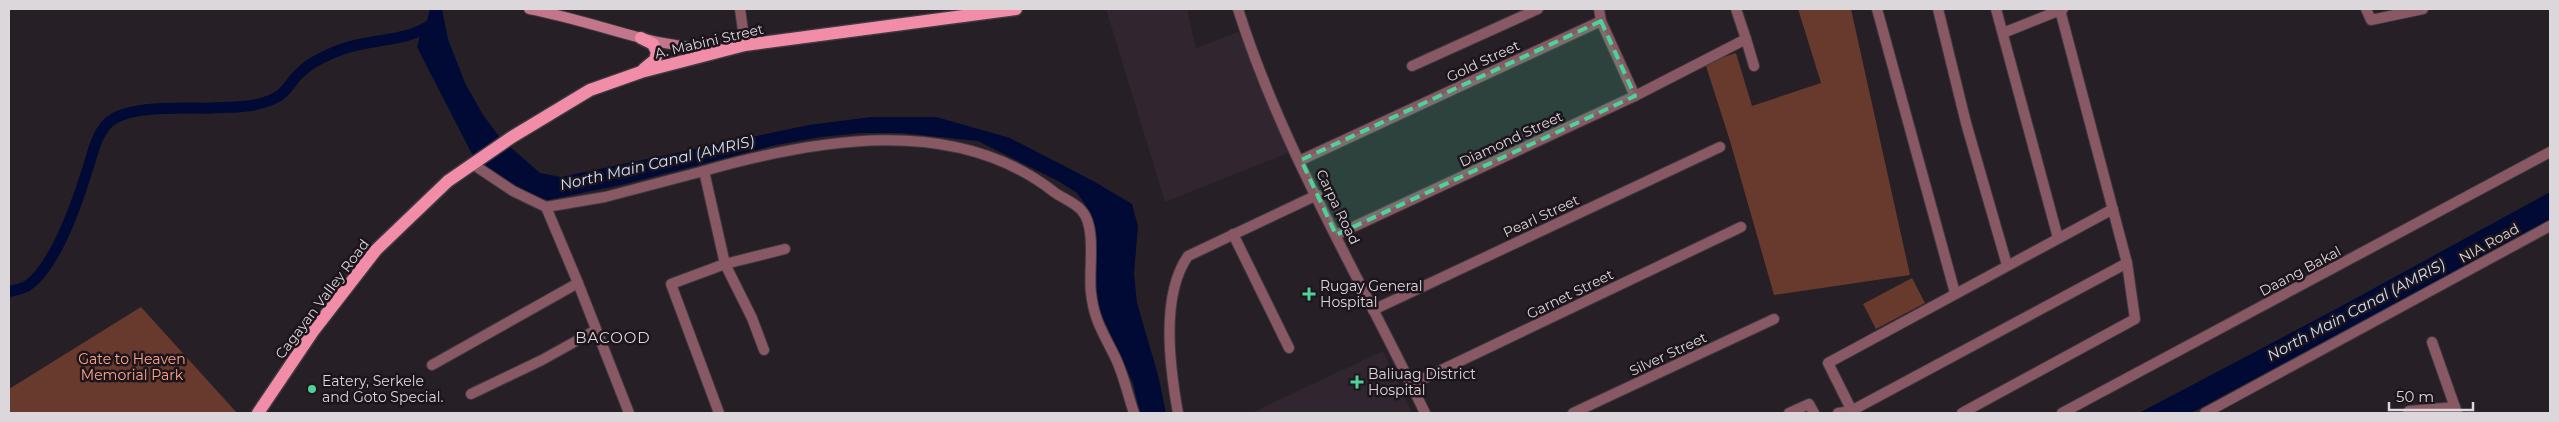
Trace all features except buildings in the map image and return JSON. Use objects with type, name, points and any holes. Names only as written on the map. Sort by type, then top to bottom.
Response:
[{"type":"main road","points":[[529,9],[568,16],[641,38],[687,47],[725,50]]},
{"type":"main road","name":"A. Mabini Street","points":[[512,137],[590,90],[641,72],[725,50],[745,45],[945,14],[1016,9]]},
{"type":"main road","points":[[641,38],[653,44],[657,52],[655,60],[641,72]]},
{"type":"main road","name":"Cagayan Valley Road","points":[[258,413],[314,330],[376,250],[448,181],[476,164],[512,137]]},
{"type":"street","points":[[740,9],[745,45]]},
{"type":"street","name":"Carpa Road","points":[[1238,9],[1256,64],[1300,160],[1425,413]]},
{"type":"street","points":[[1412,66],[1538,9]]},
{"type":"street","points":[[1599,9],[1601,21],[1635,96]]},
{"type":"street","points":[[1736,9],[1754,66]]},
{"type":"street","points":[[1878,9],[1955,294]]},
{"type":"street","points":[[1938,9],[1966,123],[2007,265]]},
{"type":"street","points":[[1996,9],[2058,238]]},
{"type":"street","points":[[1962,413],[2135,319],[2127,263],[2061,9],[2003,33]]},
{"type":"street","points":[[2366,9],[2370,20],[2423,9]]},
{"type":"street","name":"Gold Street","points":[[1300,160],[1601,21]]},
{"type":"street","name":"Diamond Street","points":[[1336,235],[1635,96],[1697,66],[1746,39]]},
{"type":"street","points":[[476,164],[513,191],[546,207],[605,197],[752,157],[829,143],[917,140],[971,150],[1012,165],[1038,179],[1082,211],[1090,232],[1090,285],[1093,311],[1099,330],[1117,360],[1134,413]]},
{"type":"street","name":"Pearl Street","points":[[1373,310],[1720,147]]},
{"type":"street","name":"Daang Bakal","points":[[2062,413],[2550,152]]},
{"type":"street","points":[[704,171],[725,264],[752,318],[764,350]]},
{"type":"street","points":[[1178,413],[1170,340],[1176,279],[1188,256],[1317,195]]},
{"type":"street","points":[[546,207],[629,413]]},
{"type":"street","points":[[1851,412],[1828,363],[2007,265],[2113,210]]},
{"type":"street","name":"NIA Road","points":[[2205,413],[2550,226]]},
{"type":"street","name":"Garnet Street","points":[[1410,385],[1741,227]]},
{"type":"street","points":[[1233,234],[1289,348]]},
{"type":"street","points":[[719,413],[671,284],[725,264],[785,250]]},
{"type":"street","points":[[1838,413],[1851,412],[2127,263]]},
{"type":"street","points":[[432,365],[578,283]]},
{"type":"street","name":"Silver Street","points":[[1573,413],[1774,319]]},
{"type":"street","points":[[471,394],[542,360],[596,330]]},
{"type":"street","points":[[2408,413],[2409,411],[2456,410],[2432,342]]},
{"type":"street","points":[[1789,413],[1812,409]]},
{"type":"highlighted area","points":[[1601,21],[1635,96],[1336,235],[1301,160]]},
{"type":"shaded area","points":[[1106,9],[1187,9],[1196,48],[1238,32],[1260,78],[1288,153],[1165,202]]},
{"type":"shaded area","name":"Baliuag District Hospital","points":[[1383,351],[1412,413],[1251,413]]},
{"type":"green space","points":[[1798,9],[1851,9],[1910,275],[1774,295],[1730,141],[1705,63],[1736,53],[1752,106],[1821,83]]},
{"type":"green space","points":[[1912,278],[1925,303],[1876,329],[1863,304]]},
{"type":"green space","name":"Gate to Heaven Memorial Park","points":[[141,307],[237,413],[9,413],[9,389]]},
{"type":"water","name":"North Main Canal (AMRIS)","points":[[430,9],[442,9],[448,39],[465,83],[483,115],[501,139],[540,173],[561,177],[809,125],[871,117],[936,117],[1010,138],[1095,182],[1132,204],[1138,226],[1134,274],[1137,303],[1158,375],[1166,413],[1140,413],[1133,383],[1098,308],[1095,293],[1096,229],[1085,204],[1077,193],[1060,182],[978,141],[901,133],[861,133],[820,137],[776,145],[625,184],[548,200],[528,196],[488,171],[474,158],[417,47],[422,27],[427,21]]},
{"type":"water","name":"North Main Canal (AMRIS)","points":[[2550,192],[2550,220],[2191,413],[2139,413],[2338,308]]},
{"type":"waterway","name":"North Main Canal (AMRIS)","points":[[9,292],[27,286],[37,277],[55,251],[70,219],[97,140],[108,123],[117,117],[143,110],[236,107],[260,104],[279,96],[305,68],[314,62],[352,46],[412,34],[433,23]]},
{"type":"place","name":"Rugay General Hospital","points":[[1309,294]]},
{"type":"place","name":"Baliuag District Hospital","points":[[1357,382]]},
{"type":"place","name":"Eatery, Serkele and Goto Special.","points":[[312,389]]},
{"type":"district","name":"BACOOD","points":[[613,338]]}]
